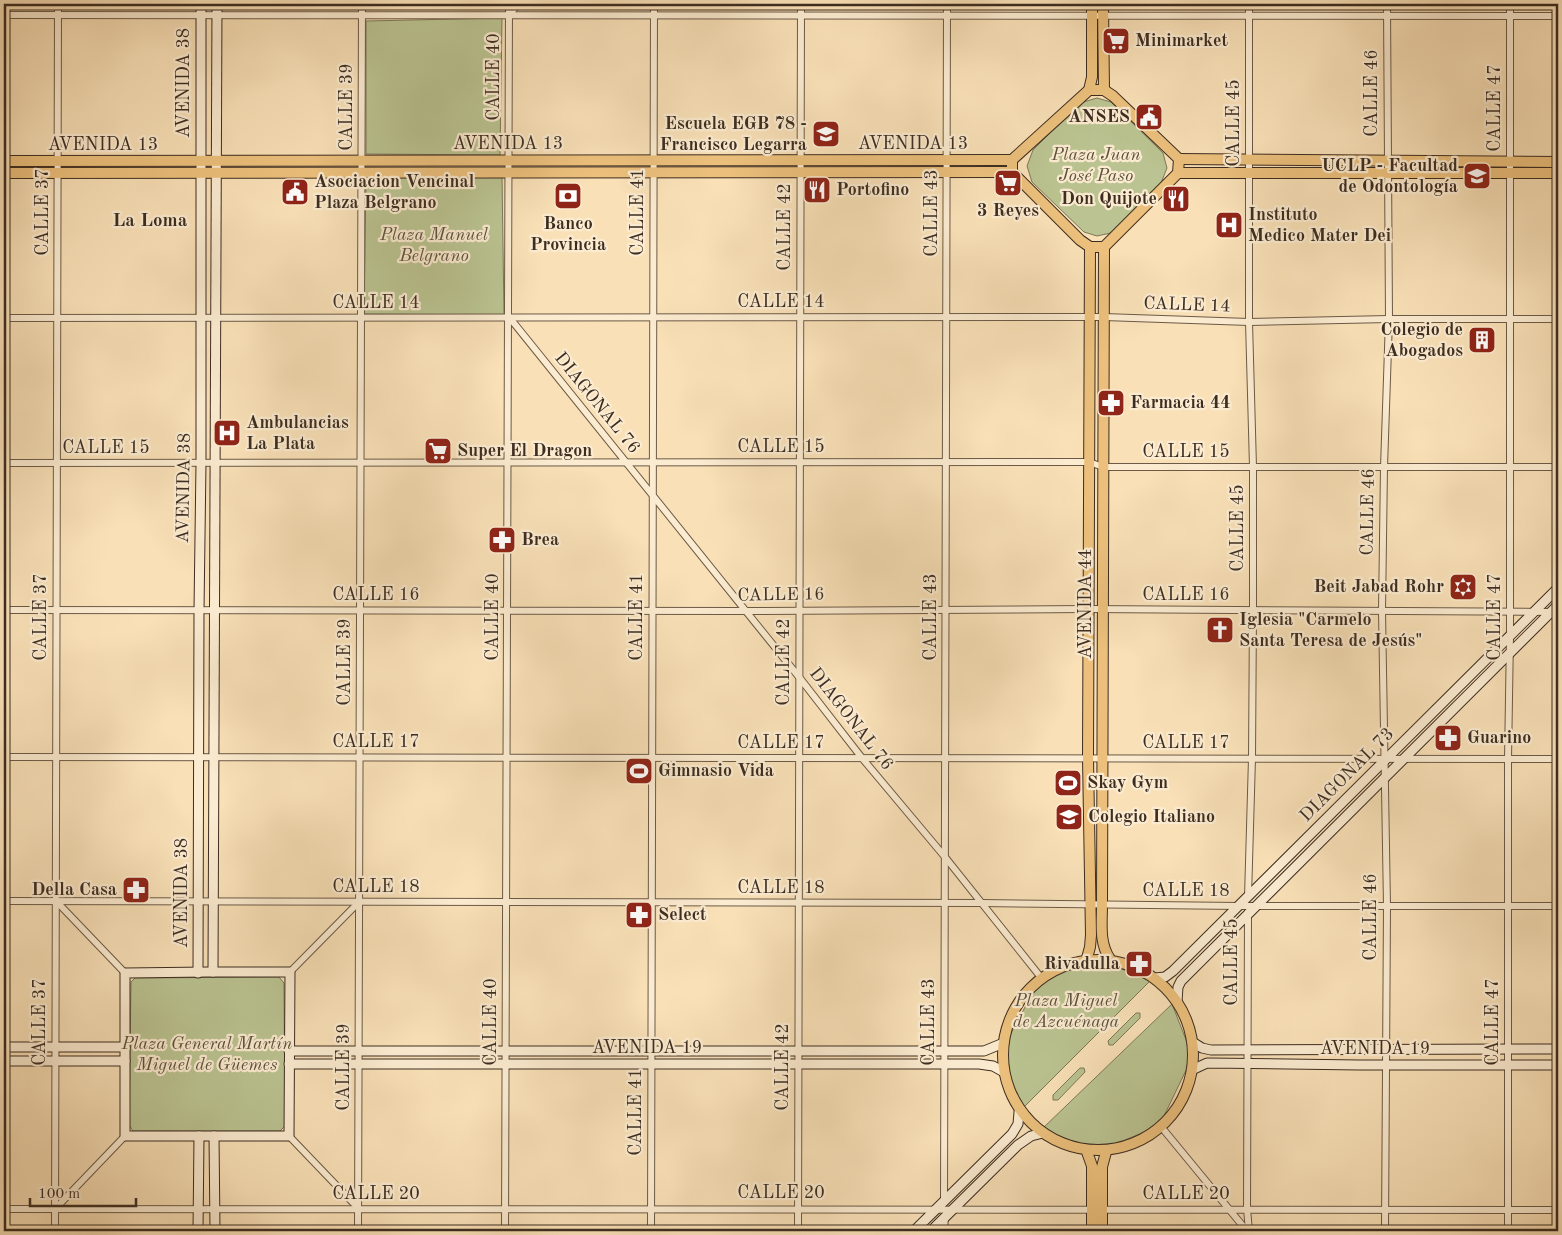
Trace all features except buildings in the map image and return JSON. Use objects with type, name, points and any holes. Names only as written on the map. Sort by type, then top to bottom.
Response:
[{"type":"main road","name":"AVENIDA 38","points":[[198,973],[201,4]]},
{"type":"main road","name":"AVENIDA 38","points":[[214,972],[217,4]]},
{"type":"main road","points":[[1092,4],[1092,77],[1089,90],[1012,160],[1012,172],[1080,240],[1090,247],[1104,247],[1178,172],[1179,159]]},
{"type":"main road","points":[[1103,4],[1104,90]]},
{"type":"main road","points":[[1089,90],[1104,90],[1113,96],[1179,159],[1558,162]]},
{"type":"main road","name":"AVENIDA 13","points":[[4,161],[1012,160]]},
{"type":"main road","name":"AVENIDA 13","points":[[4,173],[1012,172]]},
{"type":"main road","points":[[1178,172],[1558,173]]},
{"type":"main road","name":"AVENIDA 44","points":[[1087,958],[1090,947],[1088,609],[1090,247]]},
{"type":"main road","name":"AVENIDA 44","points":[[1104,247],[1102,938],[1105,951],[1110,959]]},
{"type":"main road","name":"DIAGONAL 73","points":[[1177,1002],[1178,987],[1181,981],[1248,906],[1386,760],[1558,588]]},
{"type":"main road","name":"DIAGONAL 73","points":[[1155,978],[1165,977],[1173,971],[1248,906],[1386,778],[1510,653],[1556,610]]},
{"type":"main road","points":[[1087,958],[1110,959],[1155,978],[1177,1002],[1194,1043],[1196,1057],[1194,1070],[1170,1120],[1163,1129],[1106,1152],[1087,1152],[1042,1133],[1031,1124],[1019,1112],[1002,1071],[1000,1058],[1001,1044],[1039,975],[1087,958]]},
{"type":"main road","points":[[290,972],[289,1136],[125,1136],[125,973],[198,973],[290,972]]},
{"type":"main road","name":"AVENIDA 19","points":[[1194,1043],[1202,1048],[1211,1050],[1558,1050]]},
{"type":"main road","name":"AVENIDA 19","points":[[289,1051],[984,1050],[1001,1044]]},
{"type":"main road","points":[[4,1047],[125,1047]]},
{"type":"main road","points":[[4,1061],[125,1061]]},
{"type":"main road","name":"AVENIDA 19","points":[[1194,1070],[1207,1063],[1558,1065]]},
{"type":"main road","name":"AVENIDA 19","points":[[289,1064],[986,1064],[1002,1071]]},
{"type":"main road","points":[[931,1231],[945,1209],[1012,1134],[1018,1124],[1019,1112]]},
{"type":"main road","points":[[914,1231],[945,1209],[1018,1144],[1031,1136],[1042,1133]]},
{"type":"main road","points":[[198,1231],[199,1136]]},
{"type":"main road","points":[[214,1136],[215,1231]]},
{"type":"main road","points":[[1087,1152],[1092,1166],[1097,1209],[1102,1231]]},
{"type":"main road","points":[[1092,1231],[1106,1152]]},
{"type":"street","name":"CALLE 37","points":[[55,1231],[58,4]]},
{"type":"street","name":"CALLE 39","points":[[358,1231],[362,4]]},
{"type":"street","name":"CALLE 40","points":[[505,1231],[509,4]]},
{"type":"street","points":[[509,15],[518,4]]},
{"type":"street","name":"CALLE 41","points":[[651,1231],[654,4]]},
{"type":"street","name":"CALLE 42","points":[[798,1231],[801,4]]},
{"type":"street","name":"CALLE 43","points":[[944,1231],[947,4]]},
{"type":"street","name":"CALLE 45","points":[[1248,1231],[1248,906],[1253,610],[1253,467],[1249,322],[1249,4]]},
{"type":"street","name":"CALLE 46","points":[[1385,1231],[1386,760],[1382,611],[1389,319],[1387,4]]},
{"type":"street","name":"CALLE 47","points":[[1508,1231],[1510,4]]},
{"type":"street","points":[[4,15],[1558,16]]},
{"type":"street","name":"DIAGONAL 76","points":[[508,317],[1039,975]]},
{"type":"street","name":"CALLE 14","points":[[4,318],[1104,317],[1249,322],[1389,319],[1558,319]]},
{"type":"street","name":"CALLE 15","points":[[4,463],[1089,462],[1103,467],[1558,467]]},
{"type":"street","name":"CALLE 16","points":[[4,610],[746,611],[799,609],[1103,609],[1510,612],[1556,610]]},
{"type":"street","name":"CALLE 17","points":[[4,757],[1558,759]]},
{"type":"street","name":"CALLE 18","points":[[4,901],[1558,906]]},
{"type":"street","points":[[56,902],[125,973]]},
{"type":"street","points":[[290,972],[360,902]]},
{"type":"street","points":[[1163,1129],[1248,1231]]},
{"type":"street","points":[[55,1209],[125,1136]]},
{"type":"street","points":[[289,1136],[358,1209]]},
{"type":"street","name":"CALLE 20","points":[[4,1209],[798,1208],[1558,1210]]},
{"type":"green space","points":[[502,18],[500,155],[366,154],[366,21]]},
{"type":"green space","name":"Plaza Juan José Paso","points":[[1097,98],[1111,102],[1163,153],[1167,168],[1161,183],[1111,233],[1097,236],[1084,232],[1032,182],[1027,166],[1033,150],[1080,103]]},
{"type":"green space","name":"Plaza Manuel Belgrano","points":[[366,176],[502,176],[504,315],[364,314]]},
{"type":"green space","name":"Plaza Miguel de Azcuénaga","points":[[1103,961],[1150,981],[1022,1109],[1002,1059],[1004,1046],[1037,985],[1047,977],[1091,962]]},
{"type":"green space","name":"Plaza General Martín Miguel de Güemes","points":[[279,977],[284,983],[285,1126],[280,1131],[133,1131],[129,1125],[131,982],[135,978]]},
{"type":"green space","name":"Plaza Miguel de Azcuénaga","points":[[1172,1004],[1190,1050],[1190,1062],[1163,1118],[1156,1127],[1106,1148],[1087,1147],[1042,1129]]},
{"type":"green space","points":[[1136,1013],[1140,1013],[1140,1018],[1113,1045],[1109,1045],[1108,1041]]},
{"type":"green space","points":[[1080,1068],[1084,1068],[1085,1072],[1058,1100],[1053,1100],[1053,1095]]},
{"type":"place","name":"Minimarket","points":[[1116,41]]},
{"type":"place","name":"ANSES","points":[[1149,117]]},
{"type":"place","name":"Escuela EGB 78 - Francisco Legarra","points":[[826,134]]},
{"type":"place","name":"UCLP - Facultad de Odontología","points":[[1477,176]]},
{"type":"place","name":"3 Reyes","points":[[1008,183]]},
{"type":"place","name":"Portofino","points":[[817,190]]},
{"type":"place","name":"Asociacion Vencinal Plaza Belgrano","points":[[295,192]]},
{"type":"place","name":"Banco Provincia","points":[[568,196]]},
{"type":"place","name":"Don Quijote","points":[[1176,199]]},
{"type":"place","name":"Instituto Medico Mater Dei","points":[[1229,225]]},
{"type":"place","name":"Colegio de Abogados","points":[[1482,340]]},
{"type":"place","name":"Farmacia 44","points":[[1111,403]]},
{"type":"place","name":"Ambulancias La Plata","points":[[227,433]]},
{"type":"place","name":"Super El Dragon","points":[[438,451]]},
{"type":"place","name":"Brea","points":[[502,540]]},
{"type":"place","name":"Beit Jabad Rohr","points":[[1463,587]]},
{"type":"place","name":"Iglesia \"Carmelo Santa Teresa de Jesús\"","points":[[1220,630]]},
{"type":"place","name":"Guarino","points":[[1448,738]]},
{"type":"place","name":"Gimnasio Vida","points":[[639,771]]},
{"type":"place","name":"Skay Gym","points":[[1068,783]]},
{"type":"place","name":"Colegio Italiano","points":[[1069,817]]},
{"type":"place","name":"Della Casa","points":[[136,890]]},
{"type":"place","name":"Select","points":[[639,915]]},
{"type":"place","name":"Rivadulla","points":[[1139,964]]},
{"type":"district","name":"La Loma","points":[[150,221]]}]
